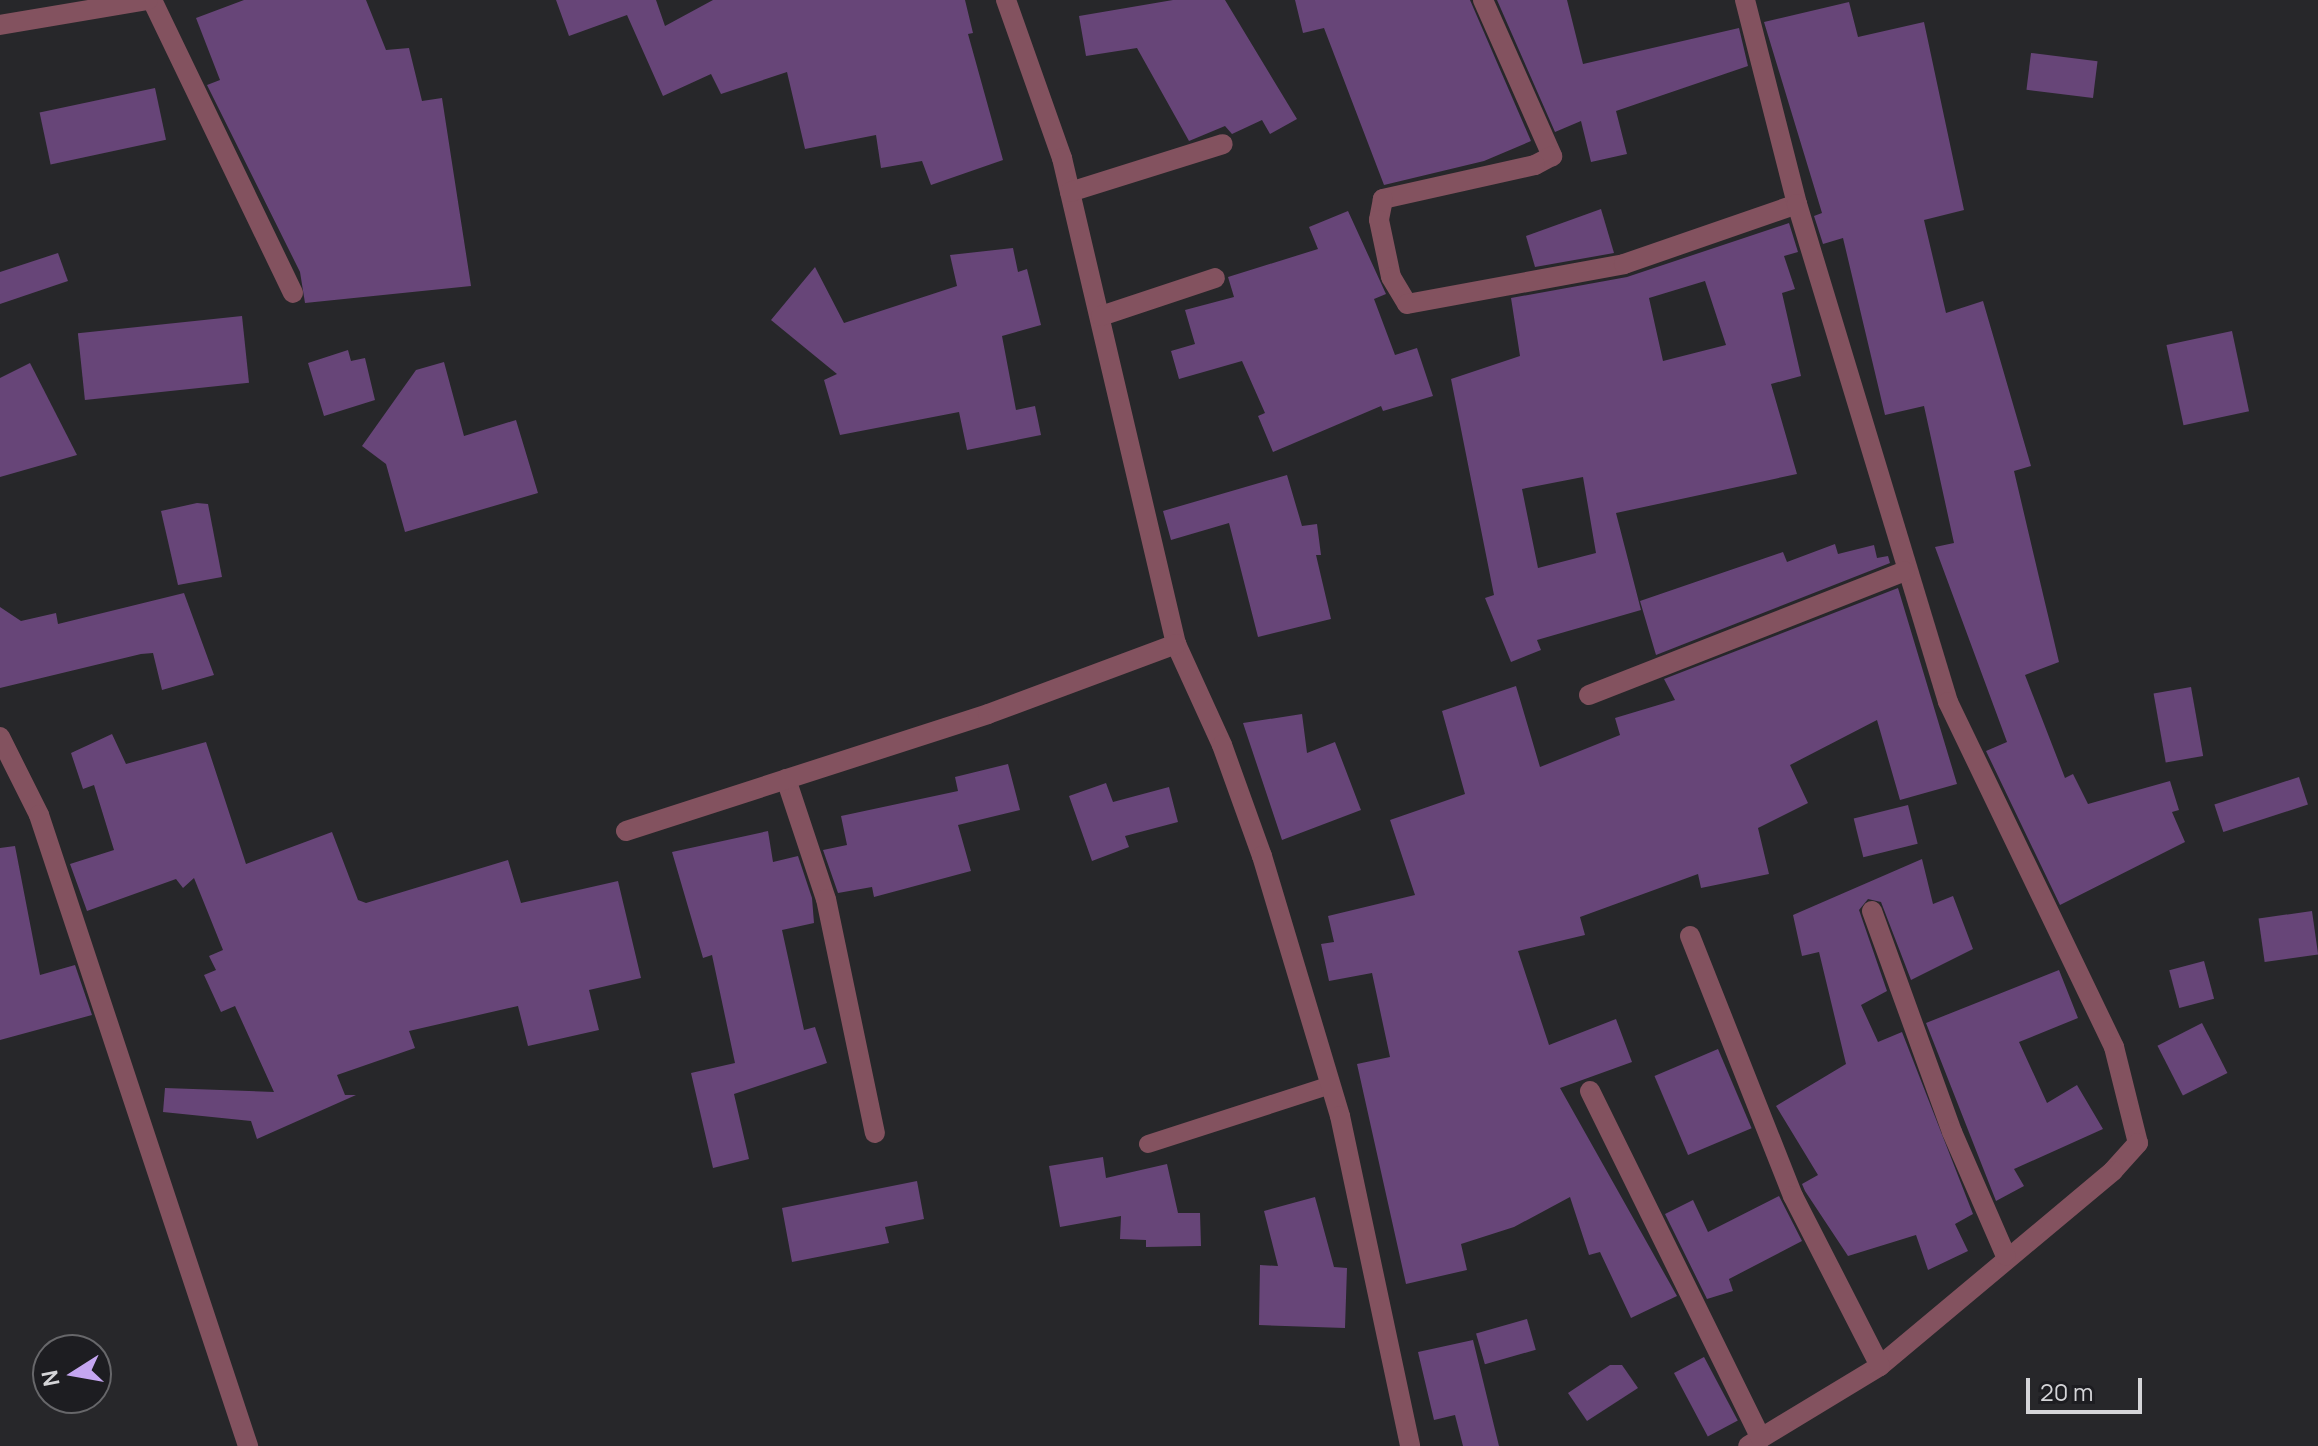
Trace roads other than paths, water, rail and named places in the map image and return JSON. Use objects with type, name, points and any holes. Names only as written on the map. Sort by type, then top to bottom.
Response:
[{"type":"street","points":[[0,25],[150,0],[293,293]]},
{"type":"street","points":[[1006,0],[1070,192],[1101,316],[1137,497],[1176,644],[1222,745],[1262,856],[1331,1085],[1410,1446]]},
{"type":"street","points":[[1483,0],[1552,156],[1535,165],[1383,199],[1379,220],[1391,277],[1407,304],[1624,264],[1797,204]]},
{"type":"street","points":[[1590,1091],[1755,1442],[1880,1366],[2006,1256],[2113,1171],[2138,1143],[2114,1047],[1948,702],[1905,571],[1797,204],[1745,0]]},
{"type":"street","points":[[1070,192],[1223,144]]},
{"type":"street","points":[[1101,316],[1215,278]]},
{"type":"street","points":[[1589,695],[1905,571]]},
{"type":"street","points":[[626,831],[1176,644]]},
{"type":"street","points":[[0,737],[39,815],[248,1446]]},
{"type":"street","points":[[786,779],[826,899],[875,1133]]},
{"type":"street","points":[[1872,911],[1952,1132],[2006,1256]]},
{"type":"street","points":[[1690,936],[1793,1196],[1880,1366]]},
{"type":"lane","points":[[1148,1144],[1331,1085]]}]
